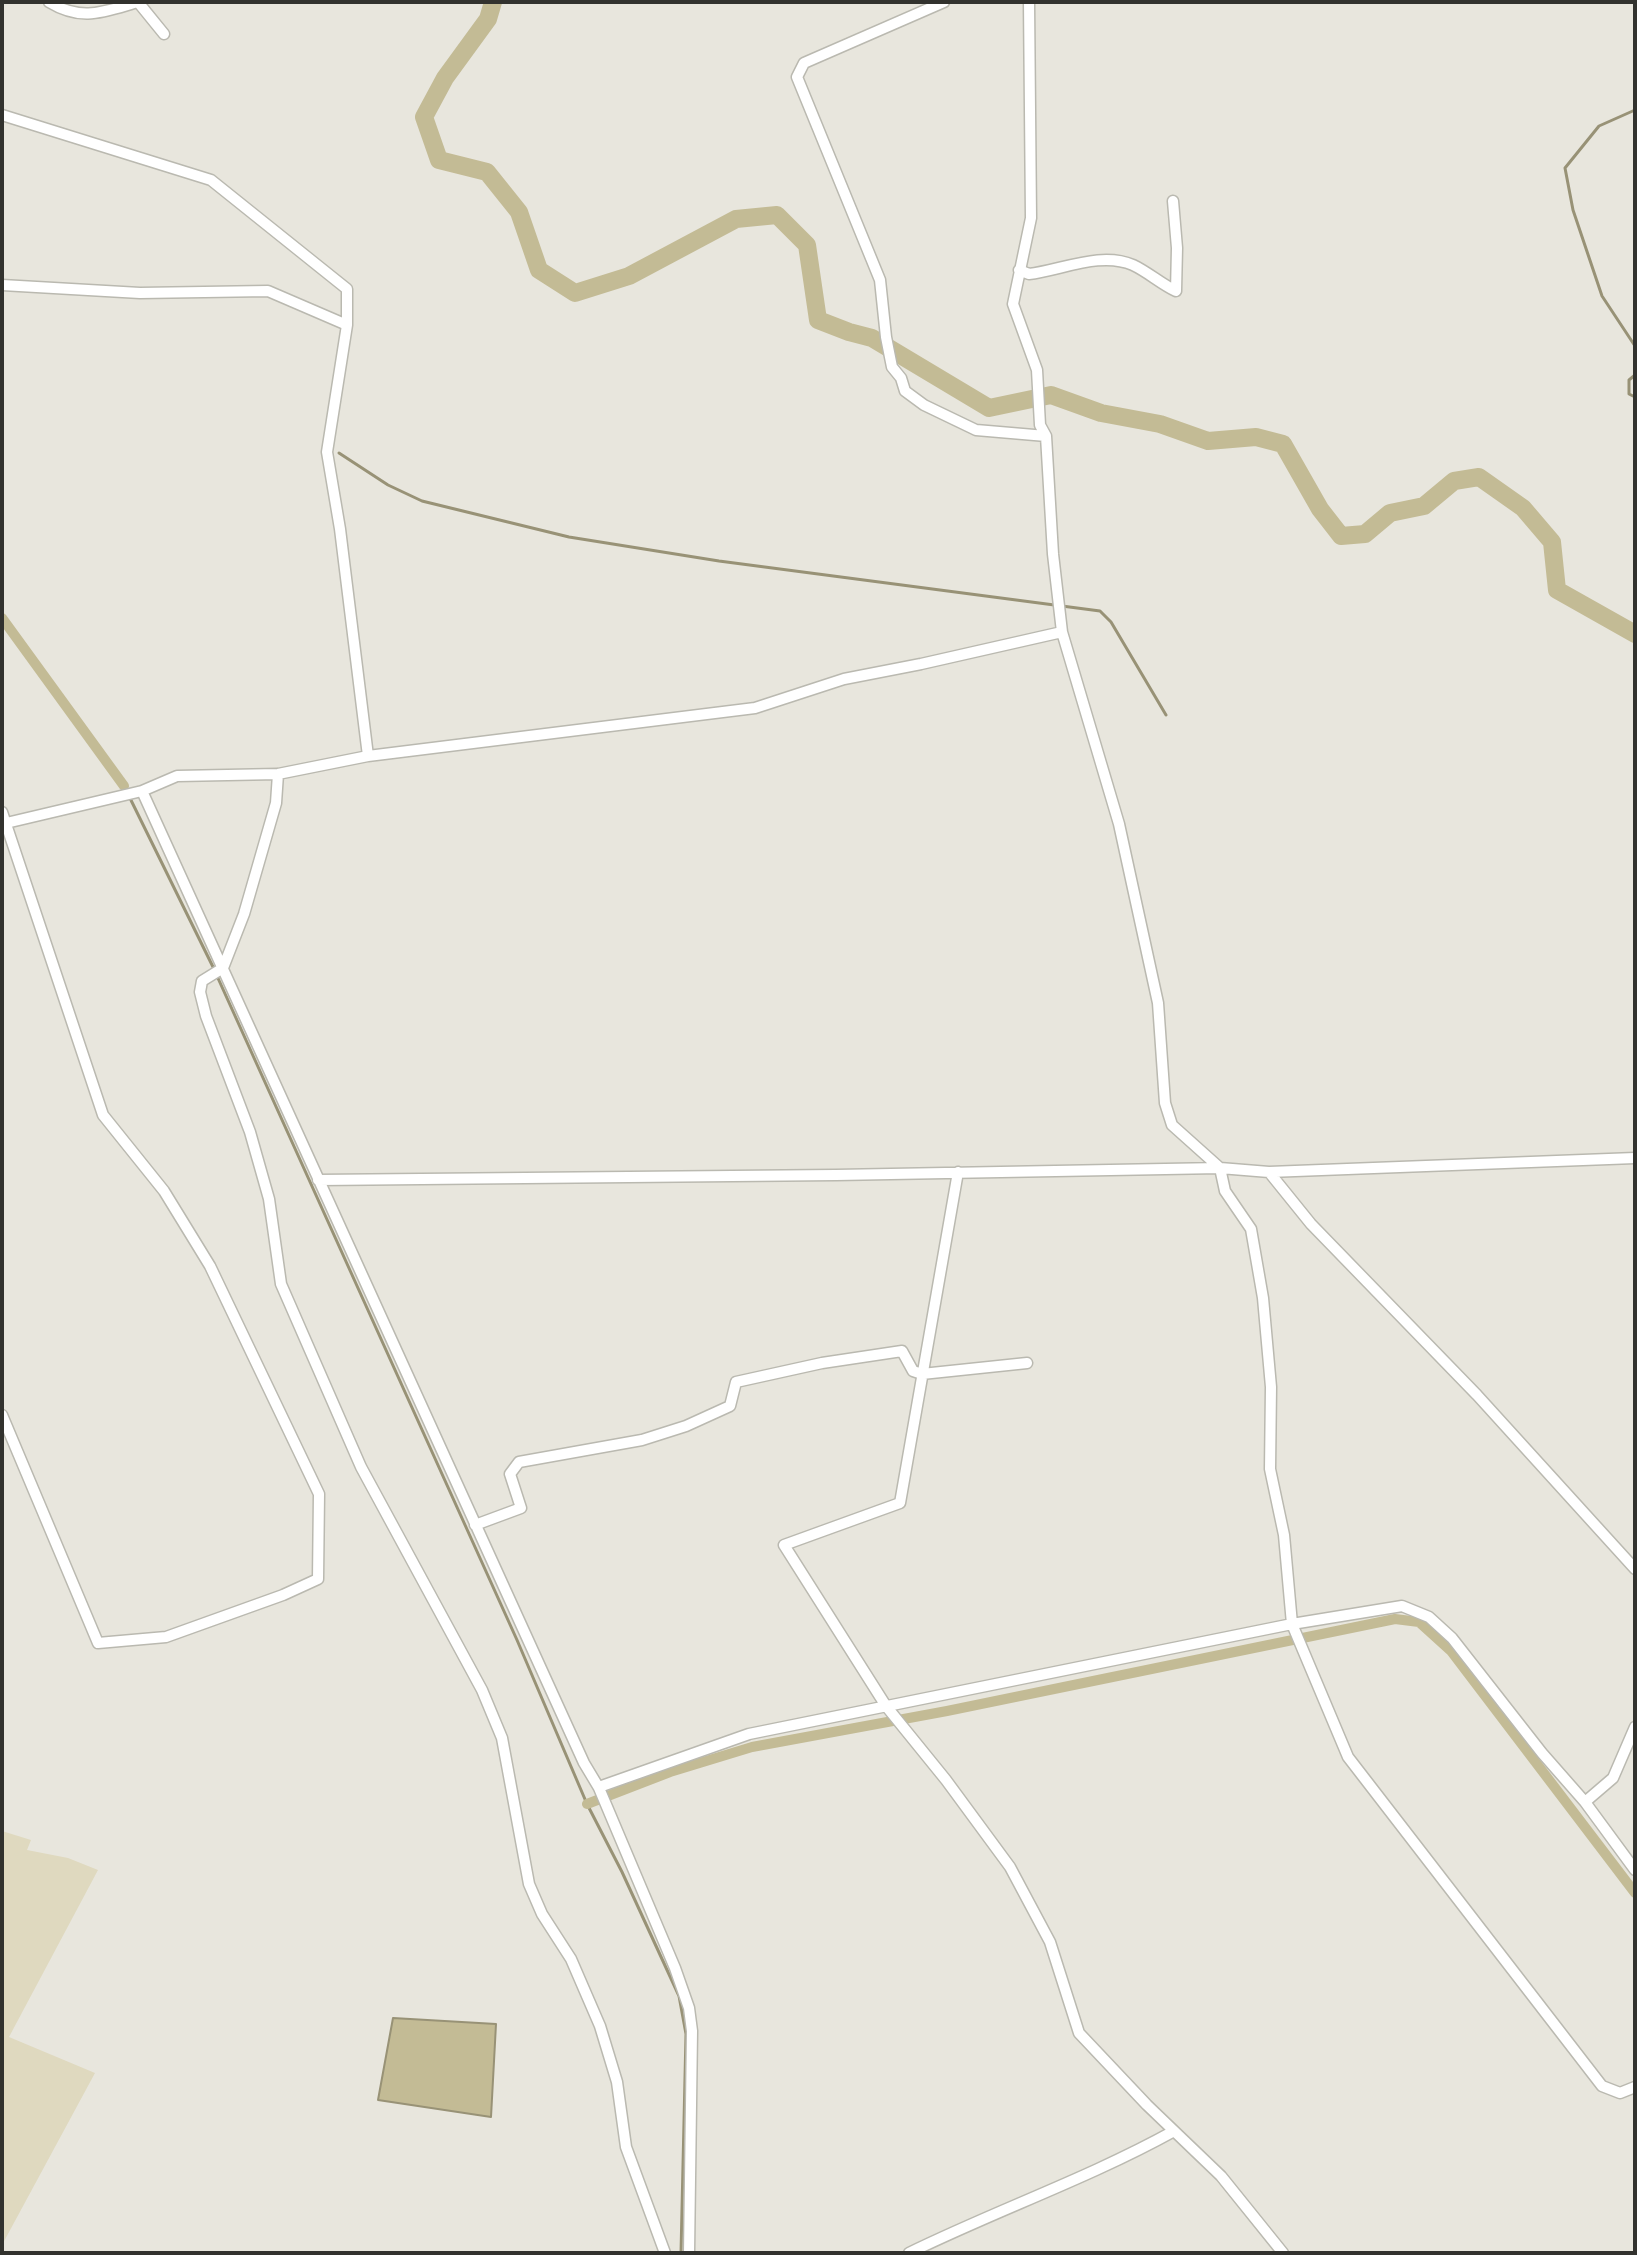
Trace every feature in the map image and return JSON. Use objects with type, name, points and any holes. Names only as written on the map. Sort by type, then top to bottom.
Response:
[{"type":"street","points":[[49,2],[63,11],[91,16],[138,2],[164,34]]},
{"type":"street","points":[[944,2],[804,63],[797,77],[880,280],[892,367],[901,378],[905,391],[924,405],[976,430],[1046,436]]},
{"type":"street","points":[[1029,2],[1031,218],[1013,304],[1037,370],[1040,425],[1046,436],[1053,554],[1062,632],[1119,824],[1158,1003],[1165,1103],[1172,1125],[1220,1168],[1225,1191],[1251,1229],[1263,1298],[1271,1387],[1270,1469],[1284,1535],[1292,1624],[1348,1757],[1602,2086],[1620,2093],[1635,2087]]},
{"type":"street","points":[[2,115],[211,180],[347,289],[347,325],[327,452],[340,529],[368,756]]},
{"type":"street","points":[[1019,270],[1029,274],[1105,259],[1119,260],[1176,291],[1177,248],[1173,201]]},
{"type":"street","points":[[2,285],[140,293],[268,291],[347,325]]},
{"type":"street","points":[[4,824],[132,793],[177,776],[278,774],[368,756],[755,708],[844,679],[1062,632]]},
{"type":"street","points":[[278,774],[276,803],[244,914],[218,971],[202,981],[200,992],[206,1016],[250,1132],[269,1199],[281,1284],[361,1467],[482,1690],[502,1738],[529,1884],[542,1914],[571,1959],[600,2026],[617,2082],[626,2147],[665,2253]]},
{"type":"street","points":[[132,793],[318,1180],[584,1763],[599,1788],[675,1968],[689,2008],[692,2031],[691,2252]]},
{"type":"street","points":[[2,812],[103,1115],[164,1191],[210,1266],[319,1494],[318,1579],[283,1595],[166,1637],[98,1643],[2,1415]]},
{"type":"street","points":[[318,1180],[1220,1168],[1269,1172],[1635,1158]]},
{"type":"street","points":[[958,1172],[900,1503],[784,1545],[886,1706],[1010,1867],[1050,1942],[1079,2033],[1221,2176],[1283,2253]]},
{"type":"street","points":[[1269,1172],[1311,1224],[1477,1395],[1635,1569]]},
{"type":"street","points":[[475,1525],[521,1508],[510,1474],[519,1462],[642,1440],[686,1426],[730,1406],[736,1382],[822,1363],[902,1351],[913,1371],[922,1374],[1027,1363]]},
{"type":"street","points":[[599,1788],[737,1737],[1292,1624],[1402,1606],[1429,1617],[1452,1638],[1542,1753],[1585,1802],[1635,1870]]},
{"type":"street","points":[[1585,1802],[1613,1778],[1635,1727]]},
{"type":"street","points":[[909,2253],[1003,2209],[1128,2157],[1174,2131]]},
{"type":"shaded area","points":[[2,1831],[31,1840],[27,1850],[68,1858],[98,1870],[9,2037],[95,2073],[2,2245]]},
{"type":"shaded area","points":[[393,2018],[496,2024],[491,2117],[378,2100]]},
{"type":"waterway","points":[[493,2],[488,19],[445,78],[424,117],[439,160],[487,172],[519,212],[539,270],[575,293],[629,276],[736,219],[777,215],[807,245],[818,320],[872,338],[989,408],[1051,395],[1101,413],[1160,424],[1208,441],[1256,437],[1283,444],[1320,509],[1341,536],[1365,534],[1390,513],[1424,506],[1454,481],[1479,477],[1523,508],[1552,542],[1557,590],[1635,634]]},
{"type":"waterway","points":[[1635,110],[1599,126],[1565,168],[1573,210],[1602,296],[1635,346]]},
{"type":"waterway","points":[[1635,375],[1629,380],[1629,394],[1635,397]]},
{"type":"waterway","points":[[339,453],[388,485],[422,501],[569,537],[719,561],[1100,611],[1111,622],[1166,715]]},
{"type":"waterway","points":[[2,618],[124,786]]},
{"type":"waterway","points":[[124,786],[214,969]]},
{"type":"waterway","points":[[217,976],[517,1640],[587,1804],[679,1996],[686,2034],[681,2253]]},
{"type":"waterway","points":[[587,1804],[670,1772],[752,1747],[947,1711],[1395,1619],[1419,1622],[1451,1651],[1635,1893]]}]
